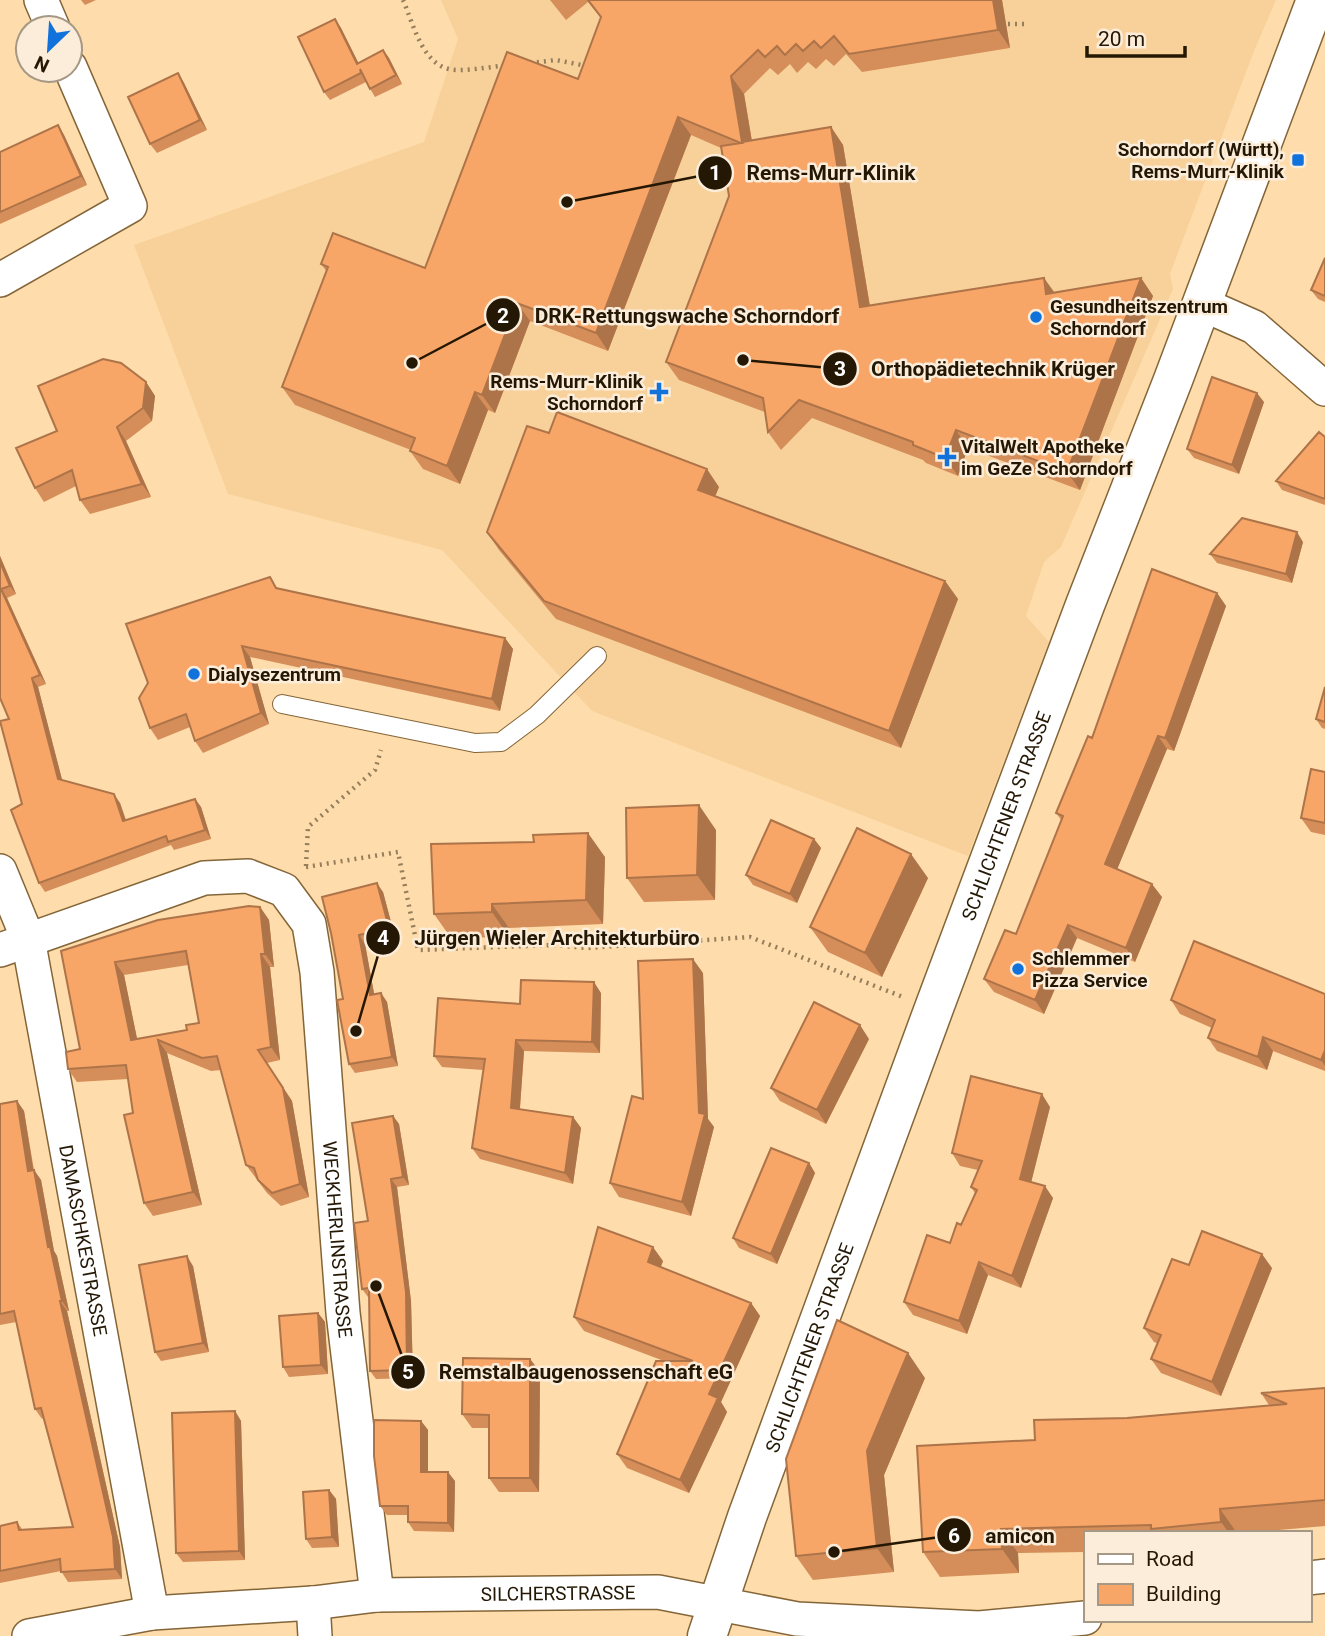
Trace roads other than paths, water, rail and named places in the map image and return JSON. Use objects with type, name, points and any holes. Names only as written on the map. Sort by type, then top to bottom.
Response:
[{"type":"main road","name":"SCHLICHTENER STRASSE","points":[[712,1620],[934,1008],[1084,605],[1202,304],[1316,0]]},
{"type":"street","points":[[0,280],[131,206],[77,84]]},
{"type":"street","points":[[1202,304],[1254,327],[1325,389]]},
{"type":"street","name":"DAMASCHKESTRASSE","points":[[0,871],[152,1613]]},
{"type":"street","name":"WECKHERLINSTRASSE","points":[[14,944],[204,878],[248,876],[284,890],[309,924],[317,972],[343,1313],[377,1595]]},
{"type":"street","name":"SILCHERSTRASSE","points":[[35,1636],[152,1613],[377,1595],[658,1592],[712,1620],[797,1619],[979,1628],[1084,1618]]},
{"type":"street","points":[[313,1602],[314,1636]]},
{"type":"lane","points":[[282,704],[475,743],[501,743],[537,715],[597,656]]},
{"type":"place","name":"Schorndorf (Württ), Rems-Murr-Klinik","points":[[1298,160]]},
{"type":"place","name":"Rems-Murr-Klinik","points":[[567,202]]},
{"type":"place","name":"Gesundheitszentrum Schorndorf","points":[[1036,317]]},
{"type":"place","name":"Orthopädietechnik Krüger","points":[[743,360]]},
{"type":"place","name":"DRK-Rettungswache Schorndorf","points":[[412,363]]},
{"type":"place","name":"Rems-Murr-Klinik Schorndorf","points":[[659,392]]},
{"type":"place","name":"VitalWelt Apotheke im GeZe Schorndorf","points":[[947,457]]},
{"type":"place","name":"Dialysezentrum","points":[[194,674]]},
{"type":"place","name":"Schlemmer Pizza Service","points":[[1018,969]]},
{"type":"place","name":"Jürgen Wieler Architekturbüro","points":[[356,1031]]},
{"type":"place","name":"Remstalbaugenossenschaft eG","points":[[376,1286]]},
{"type":"place","name":"amicon","points":[[834,1552]]}]
